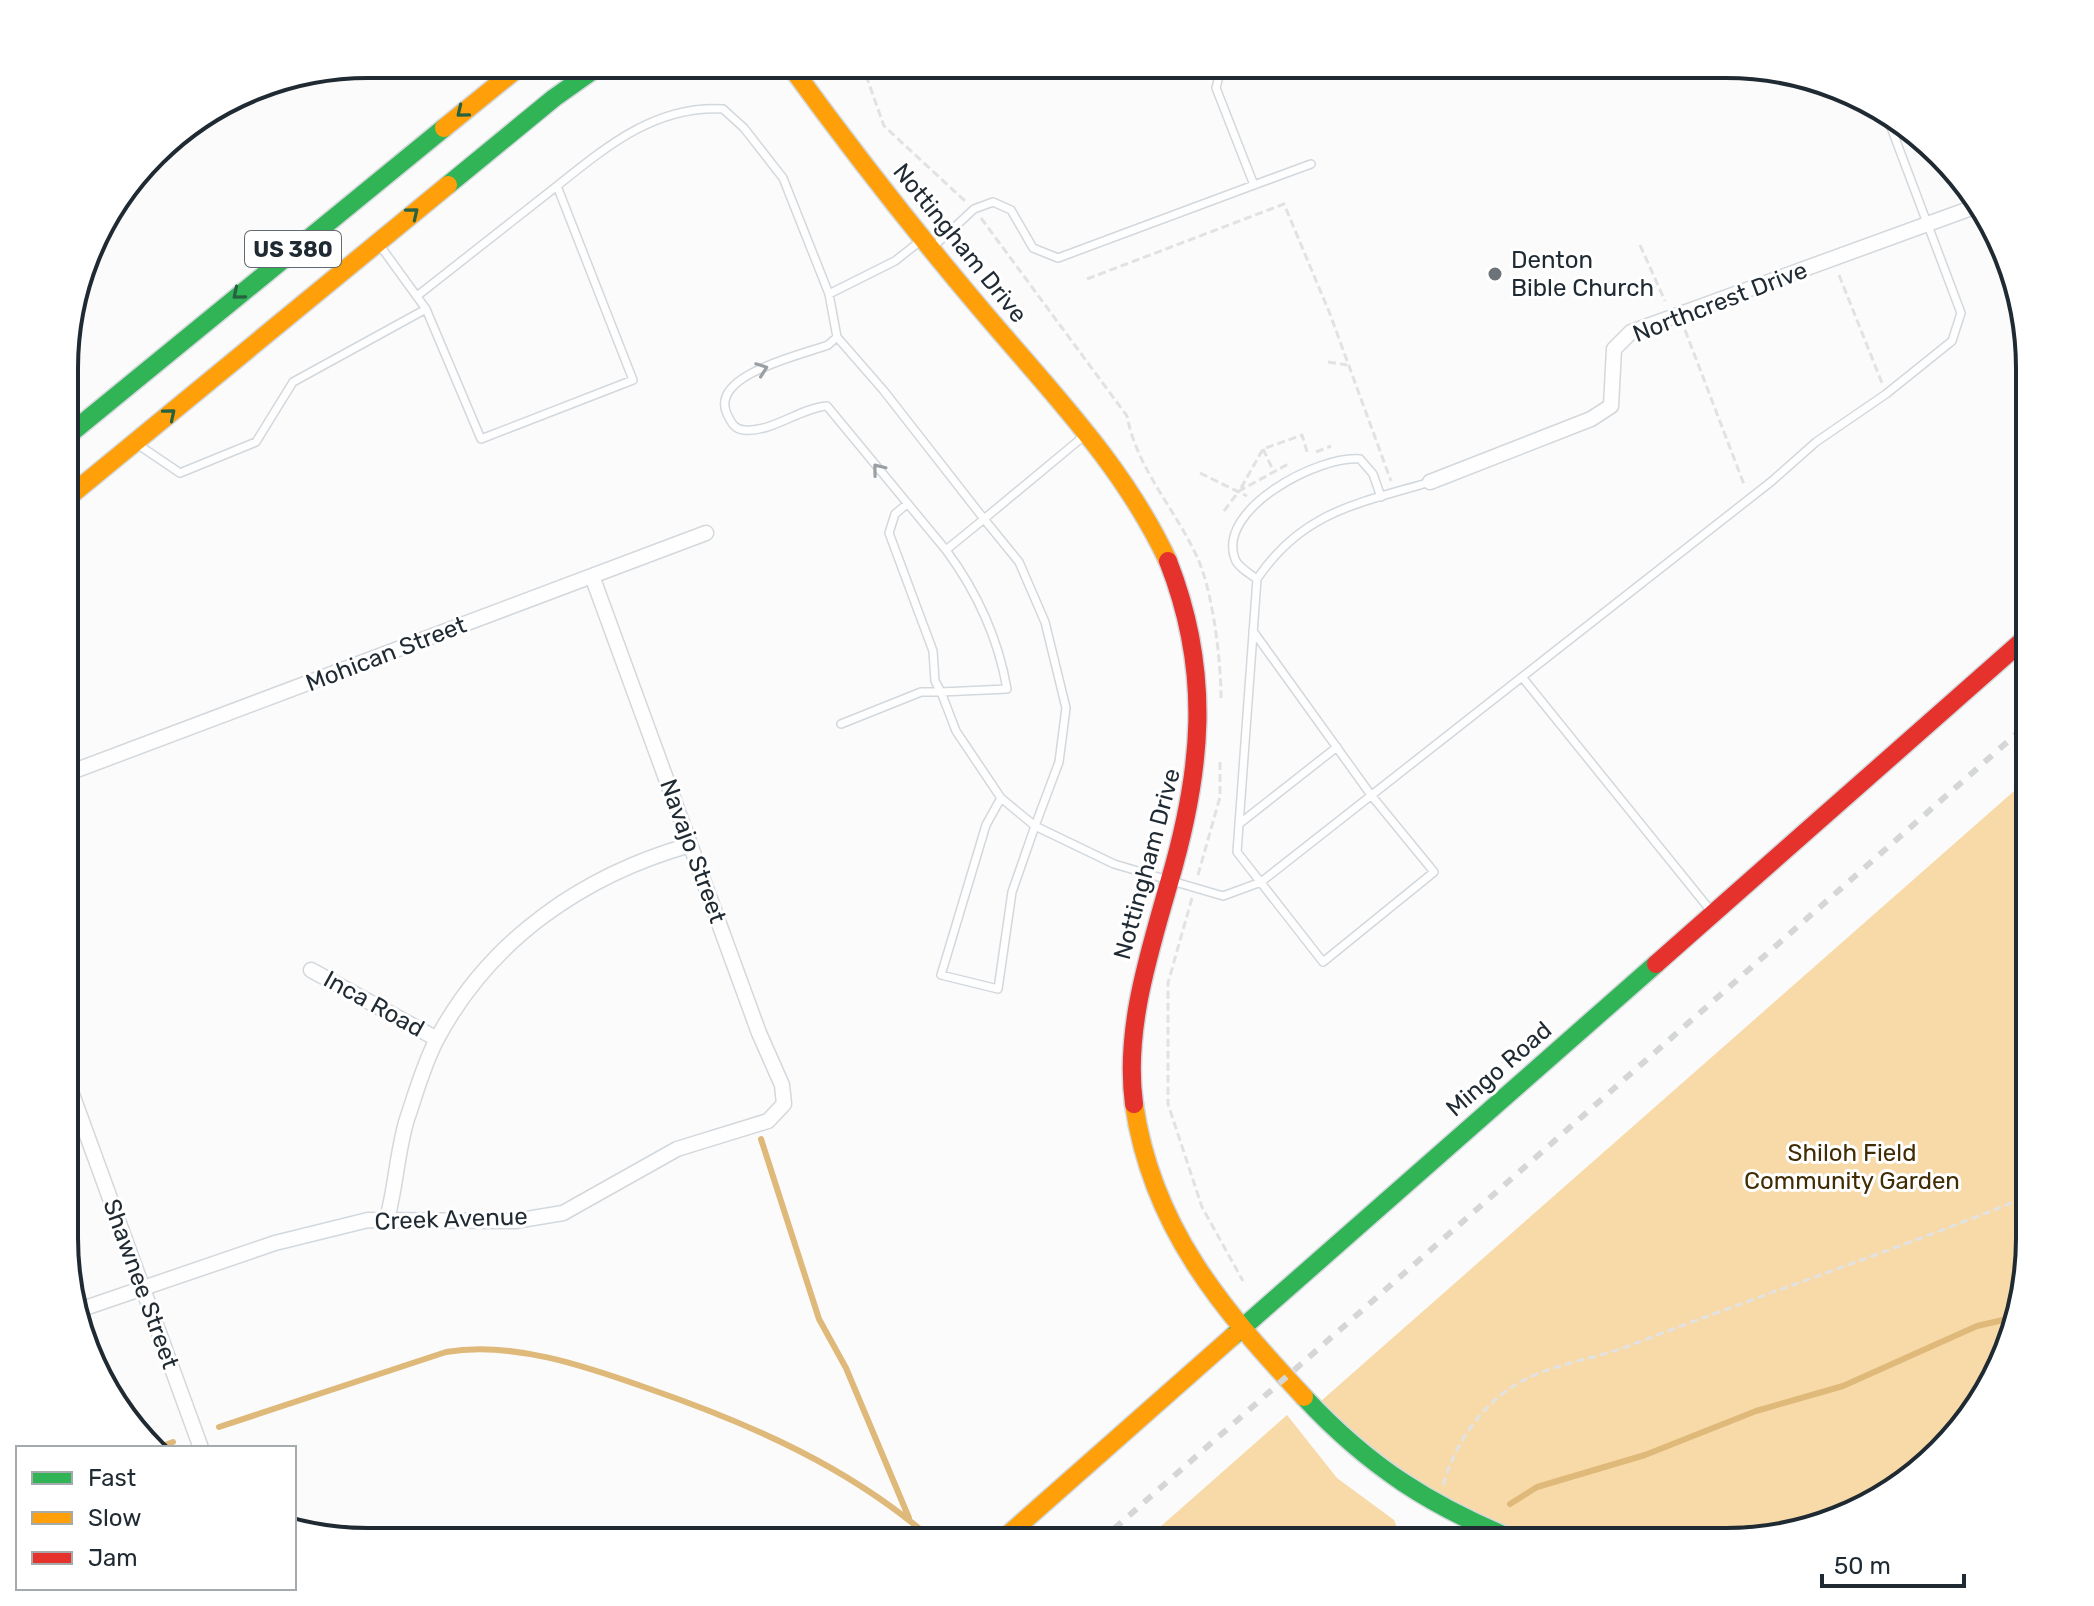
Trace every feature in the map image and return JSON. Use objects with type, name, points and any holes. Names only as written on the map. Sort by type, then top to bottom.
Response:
[{"type":"street","name":"US 380","points":[[78,427],[499,78]]},
{"type":"street","name":"US 380","points":[[78,489],[377,242],[582,78]]},
{"type":"street","name":"Nottingham Drive","points":[[800,78],[927,244],[1086,435],[1138,505],[1168,561],[1182,605],[1199,704],[1198,764],[1188,817],[1140,992],[1132,1075],[1139,1130],[1156,1187],[1188,1258],[1243,1327],[1347,1443],[1377,1469],[1437,1507],[1487,1528]]},
{"type":"street","name":"Northcrest Drive","points":[[1430,482],[1591,419],[1611,406],[1614,349],[1631,332],[1968,209]]},
{"type":"street","name":"Mohican Street","points":[[78,769],[706,533]]},
{"type":"street","name":"Navajo Street","points":[[592,576],[782,1085],[784,1104],[768,1121]]},
{"type":"street","name":"Mingo Road","points":[[1016,1528],[2016,646]]},
{"type":"street","points":[[387,1219],[394,1193],[397,1155],[437,1039],[493,961],[573,893],[615,870],[690,845]]},
{"type":"street","name":"Inca Road","points":[[311,970],[437,1039]]},
{"type":"street","name":"Shawnee Street","points":[[78,1111],[200,1446]]},
{"type":"street","name":"Creek Avenue","points":[[87,1307],[275,1243],[368,1220],[515,1221],[563,1213],[677,1149],[768,1121]]},
{"type":"lane","points":[[1218,78],[1216,88],[1254,185]]},
{"type":"lane","points":[[417,296],[622,134],[683,110],[723,109],[744,128],[783,178],[829,294],[837,337],[884,391],[1019,562],[1045,622],[1066,708],[1059,762],[1012,892],[998,989],[941,975],[986,825],[1001,798]]},
{"type":"lane","points":[[907,504],[895,514],[889,533],[933,651],[935,681],[956,731],[1001,798],[1035,826],[1114,864],[1223,896],[1261,882],[1816,442],[1886,394],[1952,341],[1961,313],[1892,131]]},
{"type":"lane","points":[[829,294],[927,244],[974,209],[993,202],[1011,210],[1033,248],[1058,258],[1311,164]]},
{"type":"lane","points":[[377,242],[426,309],[481,439],[633,380],[557,186]]},
{"type":"lane","points":[[135,443],[180,473],[256,442],[293,382],[426,309]]},
{"type":"lane","points":[[837,337],[828,345],[739,378],[725,395],[723,405],[733,425],[747,430],[827,406],[946,550],[977,595],[1001,657],[1007,689],[921,692],[841,724]]},
{"type":"lane","points":[[946,550],[1086,435]]},
{"type":"lane","points":[[1257,579],[1235,563],[1231,542],[1241,520],[1258,502],[1312,469],[1346,458],[1360,459],[1373,474],[1381,497]]},
{"type":"lane","points":[[1253,631],[1371,795],[1434,872],[1323,962],[1237,852],[1253,631],[1257,579],[1276,550],[1307,525],[1343,508],[1430,482]]},
{"type":"lane","points":[[1522,677],[1713,912]]},
{"type":"lane","points":[[1239,824],[1337,747]]},
{"type":"path","points":[[867,78],[884,126],[974,209],[1043,297],[1127,416],[1132,440],[1199,561],[1221,664],[1221,709]]},
{"type":"path","points":[[1087,279],[1284,204],[1349,365],[1395,492]]},
{"type":"path","points":[[1640,245],[1661,297],[1679,314],[1749,498]]},
{"type":"path","points":[[1833,259],[1886,394]]},
{"type":"path","points":[[1328,362],[1349,365]]},
{"type":"path","points":[[1239,491],[1263,449],[1302,435],[1308,455]]},
{"type":"path","points":[[1263,449],[1273,470]]},
{"type":"path","points":[[1200,473],[1258,502]]},
{"type":"path","points":[[1220,753],[1220,797],[1168,983],[1168,1104],[1202,1207],[1243,1281]]},
{"type":"path","points":[[1437,1507],[1452,1456],[1473,1424],[1507,1391],[1542,1373],[1618,1350],[2016,1201]]},
{"type":"green space","name":"Shiloh Field Community Garden","points":[[2016,789],[2014,1276],[2001,1331],[1977,1383],[1956,1415],[1917,1456],[1871,1489],[1837,1506],[1764,1526],[1482,1528],[1465,1522],[1313,1408]]},
{"type":"green space","points":[[1287,1415],[1337,1478],[1394,1520],[1397,1528],[1159,1528]]},
{"type":"waterway","points":[[761,1139],[819,1319],[846,1368],[909,1518]]},
{"type":"waterway","points":[[1510,1504],[1537,1487],[1645,1455],[1756,1411],[1843,1386],[1977,1326],[2004,1320]]},
{"type":"waterway","points":[[219,1427],[446,1352],[471,1349],[523,1353],[574,1364],[623,1380],[762,1433],[835,1470],[918,1528]]},
{"type":"waterway","points":[[165,1445],[173,1442]]},
{"type":"railway","points":[[1115,1528],[2016,734]]},
{"type":"traffic: fast","points":[[448,185],[582,78]]},
{"type":"traffic: fast","points":[[78,427],[444,128]]},
{"type":"traffic: fast","points":[[1232,1337],[1656,964]]},
{"type":"traffic: fast","points":[[1304,1397],[1353,1444],[1403,1483],[1486,1528]]},
{"type":"traffic: slow","points":[[444,128],[506,78]]},
{"type":"traffic: slow","points":[[800,78],[906,218],[1083,428],[1129,492],[1168,561]]},
{"type":"traffic: slow","points":[[78,489],[448,185]]},
{"type":"traffic: slow","points":[[1134,1104],[1143,1149],[1174,1228],[1195,1264],[1245,1332],[1304,1397]]},
{"type":"traffic: slow","points":[[1016,1528],[1232,1337]]},
{"type":"traffic: jam","points":[[1134,1104],[1132,1048],[1135,1020],[1146,965],[1180,842],[1195,761],[1196,683],[1191,643],[1182,602],[1168,561]]},
{"type":"traffic: jam","points":[[1656,964],[2016,646]]},
{"type":"place","name":"Denton Bible Church","points":[[1495,274]]}]
